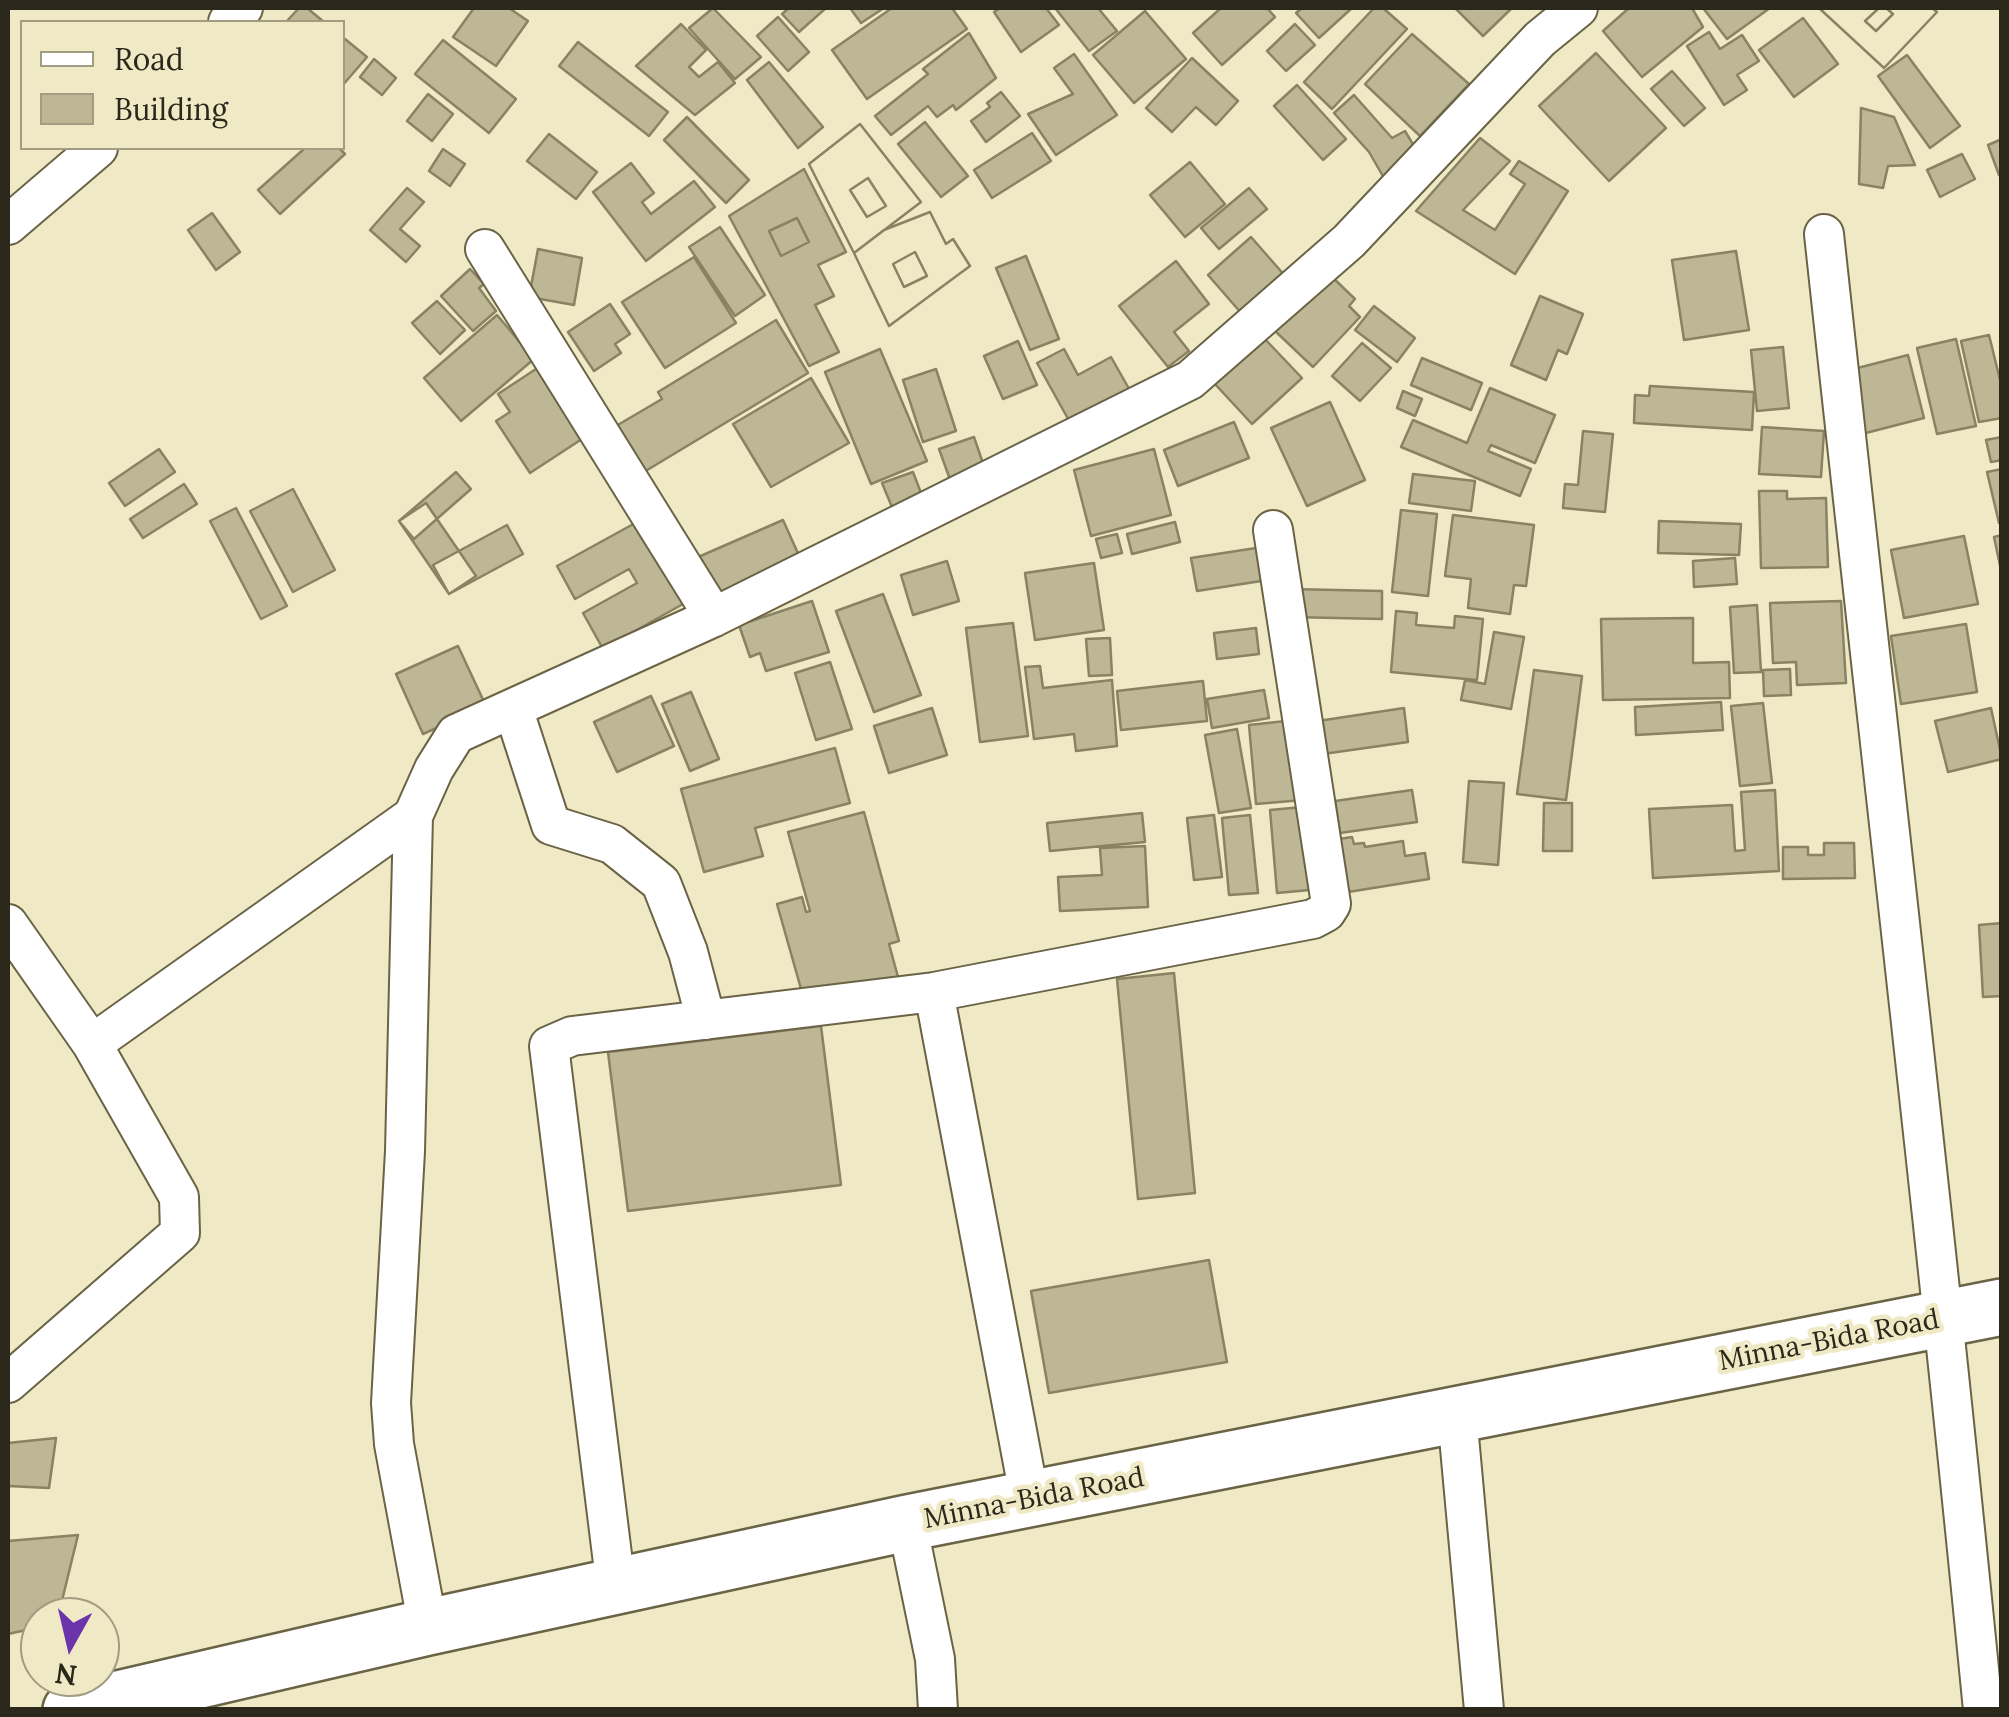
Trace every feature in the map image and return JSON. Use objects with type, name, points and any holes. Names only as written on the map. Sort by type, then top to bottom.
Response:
[{"type":"main road","name":"Minna-Bida Road","points":[[71,1710],[216,1693],[428,1628],[616,1587],[908,1524],[2002,1307]]},
{"type":"street","points":[[428,1628],[394,1444],[392,1403],[414,816],[434,769],[456,734],[714,617],[1190,380],[1349,241],[1540,38],[1578,8]]},
{"type":"street","points":[[8,224],[96,150]]},
{"type":"street","points":[[1824,234],[1888,836],[1989,1708]]},
{"type":"street","points":[[485,249],[714,617]]},
{"type":"street","points":[[616,1587],[549,1046],[572,1036],[934,992],[1313,919],[1326,912],[1331,904],[1273,530]]},
{"type":"street","points":[[513,708],[552,826],[612,844],[661,883],[688,952],[706,1020]]},
{"type":"street","points":[[92,1044],[414,816]]},
{"type":"street","points":[[8,924],[92,1044],[179,1197],[180,1233],[8,1384]]},
{"type":"street","points":[[934,992],[1030,1500]]},
{"type":"street","points":[[1457,1415],[1484,1710]]},
{"type":"street","points":[[908,1524],[935,1660],[938,1710]]},
{"type":"building","points":[[299,8],[307,8],[322,20],[288,20]]},
{"type":"building","points":[[474,8],[509,8],[528,21],[496,66],[453,37]]},
{"type":"building","points":[[713,8],[761,57],[735,79],[689,28]]},
{"type":"building","points":[[789,8],[826,8],[799,32],[782,14]]},
{"type":"building","points":[[850,8],[884,8],[861,23]]},
{"type":"building","points":[[892,8],[952,8],[967,29],[867,99],[832,50]]},
{"type":"building","points":[[1000,8],[1046,8],[1059,25],[1021,52],[994,12]]},
{"type":"building","points":[[1055,8],[1098,8],[1117,31],[1089,51]]},
{"type":"building","points":[[1221,8],[1267,8],[1275,17],[1222,65],[1193,33]]},
{"type":"building","points":[[1302,8],[1352,8],[1319,38],[1296,13]]},
{"type":"building","points":[[1374,8],[1383,8],[1407,29],[1332,109],[1304,82]]},
{"type":"building","points":[[1455,8],[1512,8],[1483,36]]},
{"type":"building","points":[[1629,8],[1692,8],[1703,27],[1642,77],[1603,31]]},
{"type":"building","points":[[1703,8],[1770,8],[1727,39]]},
{"type":"building","points":[[1819,8],[1879,8],[1865,21],[1876,31],[1893,14],[1886,8],[1932,8],[1937,12],[1884,68]]},
{"type":"building","points":[[1819,8],[1932,8],[1937,12],[1884,68]]},
{"type":"building","points":[[1879,8],[1893,14],[1876,31],[1865,21]]},
{"type":"building","points":[[1145,11],[1186,59],[1134,103],[1093,55]]},
{"type":"building","points":[[778,17],[809,52],[788,71],[757,36]]},
{"type":"building","points":[[1803,18],[1838,64],[1794,97],[1759,50]]},
{"type":"building","points":[[681,24],[706,50],[689,67],[699,77],[718,62],[735,83],[695,115],[636,66]]},
{"type":"building","points":[[1295,24],[1315,45],[1286,71],[1267,51]]},
{"type":"building","points":[[1709,32],[1720,49],[1742,35],[1759,61],[1737,75],[1747,90],[1724,105],[1687,46]]},
{"type":"building","points":[[969,33],[996,78],[956,110],[953,105],[937,117],[928,106],[891,135],[875,116],[928,74],[923,69]]},
{"type":"building","points":[[1412,34],[1469,84],[1420,136],[1365,84]]},
{"type":"building","points":[[345,39],[367,57],[345,83]]},
{"type":"building","points":[[443,40],[516,99],[489,133],[415,74]]},
{"type":"building","points":[[578,42],[668,112],[649,136],[559,66]]},
{"type":"building","points":[[1596,53],[1666,128],[1609,181],[1539,106]]},
{"type":"building","points":[[1074,54],[1117,115],[1056,155],[1028,114],[1073,94],[1054,68]]},
{"type":"building","points":[[1907,55],[1960,126],[1930,148],[1878,76]]},
{"type":"building","points":[[1192,58],[1238,101],[1216,125],[1196,107],[1172,132],[1146,108]]},
{"type":"building","points":[[374,59],[396,78],[382,95],[360,77]]},
{"type":"building","points":[[769,62],[823,127],[798,148],[747,80]]},
{"type":"building","points":[[1672,71],[1705,108],[1684,126],[1651,89]]},
{"type":"building","points":[[1297,85],[1346,139],[1323,160],[1274,106]]},
{"type":"building","points":[[1001,92],[1020,116],[986,142],[971,121],[990,107],[987,103]]},
{"type":"building","points":[[428,94],[453,114],[432,141],[407,121]]},
{"type":"building","points":[[1354,95],[1392,138],[1405,131],[1420,156],[1384,178],[1369,152],[1334,113]]},
{"type":"building","points":[[1861,108],[1894,117],[1915,165],[1888,166],[1883,188],[1859,184]]},
{"type":"building","points":[[687,117],[749,180],[726,203],[664,140]]},
{"type":"building","points":[[925,122],[968,176],[941,197],[898,144]]},
{"type":"building","points":[[860,124],[921,202],[854,253],[809,164]],"holes":[[[868,178],[886,206],[867,217],[850,190]]]},
{"type":"building","points":[[860,124],[921,202],[854,253],[809,164]]},
{"type":"building","points":[[1032,133],[1051,161],[992,198],[974,170]]},
{"type":"building","points":[[549,134],[597,172],[576,199],[527,161]]},
{"type":"building","points":[[1480,138],[1510,161],[1463,210],[1495,230],[1525,184],[1510,174],[1519,161],[1568,191],[1515,274],[1416,211]]},
{"type":"building","points":[[2002,139],[2002,174],[1999,175],[1988,145]]},
{"type":"building","points":[[443,149],[465,164],[450,186],[429,171]]},
{"type":"building","points":[[303,150],[341,150],[345,154],[280,214],[258,190]]},
{"type":"building","points":[[1962,154],[1975,179],[1940,197],[1927,170]]},
{"type":"building","points":[[1190,162],[1225,204],[1185,237],[1150,195]]},
{"type":"building","points":[[631,163],[654,193],[642,202],[651,214],[694,181],[715,207],[646,261],[593,192]]},
{"type":"building","points":[[804,169],[846,252],[818,265],[834,296],[815,305],[839,352],[809,366],[729,216]],"holes":[[[797,218],[809,242],[781,256],[769,231]]]},
{"type":"building","points":[[868,178],[886,206],[867,217],[850,190]]},
{"type":"building","points":[[407,188],[424,202],[400,229],[420,246],[406,262],[370,230]]},
{"type":"building","points":[[1249,188],[1267,209],[1219,249],[1201,228]]},
{"type":"building","points":[[930,212],[946,244],[953,239],[970,266],[889,326],[854,253],[884,230]],"holes":[[[915,252],[927,276],[904,287],[893,264]]]},
{"type":"building","points":[[930,212],[946,244],[953,239],[970,266],[889,326],[854,253],[884,230]]},
{"type":"building","points":[[212,213],[240,252],[216,270],[188,230]]},
{"type":"building","points":[[797,218],[809,242],[781,256],[769,231]]},
{"type":"building","points":[[720,227],[765,295],[735,316],[689,247]]},
{"type":"building","points":[[1251,237],[1286,277],[1242,314],[1208,275]]},
{"type":"building","points":[[538,249],[582,258],[574,305],[529,297]]},
{"type":"building","points":[[1736,251],[1749,330],[1684,340],[1672,260]]},
{"type":"building","points":[[915,252],[927,276],[904,287],[893,264]]},
{"type":"building","points":[[1026,256],[1059,339],[1030,350],[996,268]]},
{"type":"building","points":[[694,257],[736,323],[665,368],[622,302]]},
{"type":"building","points":[[1176,261],[1209,304],[1174,332],[1189,351],[1168,367],[1119,306]]},
{"type":"building","points":[[470,269],[484,284],[479,288],[496,311],[473,331],[441,296]]},
{"type":"building","points":[[1329,274],[1355,299],[1349,306],[1360,317],[1313,367],[1274,330]]},
{"type":"building","points":[[1540,296],[1583,314],[1567,354],[1558,350],[1546,380],[1511,365]]},
{"type":"building","points":[[437,301],[465,330],[440,354],[412,323]]},
{"type":"building","points":[[610,304],[630,334],[615,344],[621,353],[594,371],[568,332]]},
{"type":"building","points":[[1374,306],[1415,338],[1397,362],[1355,330]]},
{"type":"building","points":[[497,315],[534,359],[461,421],[424,378]]},
{"type":"building","points":[[776,320],[808,373],[644,472],[616,426],[662,399],[658,392]]},
{"type":"building","points":[[1989,335],[2002,388],[2002,418],[1979,422],[1961,341]]},
{"type":"building","points":[[1263,337],[1302,378],[1252,424],[1214,383]]},
{"type":"building","points":[[1956,339],[1976,426],[1937,434],[1917,348]]},
{"type":"building","points":[[1018,341],[1037,385],[1003,399],[984,356]]},
{"type":"building","points":[[1362,343],[1391,368],[1360,401],[1332,376]]},
{"type":"building","points":[[1783,347],[1789,408],[1757,411],[1751,350]]},
{"type":"building","points":[[880,349],[927,461],[871,484],[825,372]]},
{"type":"building","points":[[1064,349],[1078,375],[1111,357],[1132,394],[1072,426],[1037,363]]},
{"type":"building","points":[[1908,355],[1924,418],[1862,434],[1846,371]]},
{"type":"building","points":[[1422,358],[1482,383],[1471,410],[1411,385]]},
{"type":"building","points":[[539,367],[585,437],[530,473],[496,421],[510,412],[498,394]]},
{"type":"building","points":[[936,369],[956,431],[923,442],[903,380]]},
{"type":"building","points":[[811,378],[849,443],[771,487],[733,424]]},
{"type":"building","points":[[1650,386],[1754,392],[1752,430],[1634,423],[1635,395],[1649,396]]},
{"type":"building","points":[[1490,388],[1555,415],[1535,463],[1491,445],[1488,451],[1531,469],[1520,496],[1401,447],[1413,420],[1467,443]]},
{"type":"building","points":[[1403,391],[1422,399],[1415,416],[1397,408]]},
{"type":"building","points":[[1330,402],[1365,480],[1307,506],[1271,428]]},
{"type":"building","points":[[1234,422],[1249,458],[1178,486],[1164,450]]},
{"type":"building","points":[[1762,427],[1824,431],[1821,477],[1759,474]]},
{"type":"building","points":[[1583,431],[1613,434],[1605,512],[1563,508],[1565,484],[1578,485]]},
{"type":"building","points":[[974,437],[986,472],[952,485],[939,449]]},
{"type":"building","points":[[2002,437],[2002,460],[1991,462],[1986,440]]},
{"type":"building","points":[[159,449],[175,472],[125,506],[109,483]]},
{"type":"building","points":[[1154,449],[1171,515],[1091,536],[1074,470]]},
{"type":"building","points":[[2002,469],[2002,523],[1999,523],[1987,472]]},
{"type":"building","points":[[456,472],[471,489],[414,539],[399,521]]},
{"type":"building","points":[[913,472],[924,501],[894,512],[882,483]]},
{"type":"building","points":[[1413,474],[1475,481],[1471,511],[1409,503]]},
{"type":"building","points":[[184,484],[197,504],[143,538],[130,519]]},
{"type":"building","points":[[293,489],[335,570],[293,592],[250,511]]},
{"type":"building","points":[[1759,491],[1787,491],[1787,499],[1826,498],[1828,567],[1761,568]]},
{"type":"building","points":[[426,503],[476,576],[449,594],[399,521]]},
{"type":"building","points":[[236,508],[287,606],[261,619],[210,521]]},
{"type":"building","points":[[1401,510],[1437,514],[1428,596],[1392,592]]},
{"type":"building","points":[[1453,515],[1534,525],[1526,586],[1514,585],[1510,614],[1468,608],[1471,579],[1445,576]]},
{"type":"building","points":[[783,520],[801,560],[714,599],[696,558]]},
{"type":"building","points":[[1659,521],[1741,524],[1739,555],[1658,553]]},
{"type":"building","points":[[637,522],[683,604],[603,649],[583,613],[637,583],[629,569],[575,599],[557,566]]},
{"type":"building","points":[[1175,522],[1180,542],[1132,554],[1127,534]]},
{"type":"building","points":[[507,525],[523,554],[449,594],[433,565]]},
{"type":"building","points":[[1117,534],[1122,553],[1101,558],[1096,539]]},
{"type":"building","points":[[2002,535],[2002,575],[1994,537]]},
{"type":"building","points":[[1964,536],[1978,604],[1904,618],[1891,550]]},
{"type":"building","points":[[1269,546],[1274,579],[1197,591],[1191,558]]},
{"type":"building","points":[[1735,558],[1737,584],[1694,587],[1693,561]]},
{"type":"building","points":[[947,561],[959,601],[913,615],[901,575]]},
{"type":"building","points":[[1094,563],[1104,630],[1035,640],[1025,573]]},
{"type":"building","points":[[1290,589],[1382,591],[1382,619],[1290,617]]},
{"type":"building","points":[[883,594],[921,695],[874,712],[836,611]]},
{"type":"building","points":[[812,601],[829,652],[766,671],[760,653],[750,657],[739,625]]},
{"type":"building","points":[[1841,601],[1846,683],[1797,685],[1796,662],[1773,663],[1770,603]]},
{"type":"building","points":[[1757,605],[1761,672],[1734,673],[1730,607]]},
{"type":"building","points":[[1396,611],[1417,613],[1416,625],[1454,628],[1455,616],[1483,619],[1477,680],[1391,672]]},
{"type":"building","points":[[1693,618],[1693,663],[1729,662],[1730,698],[1603,700],[1601,619]]},
{"type":"building","points":[[1013,623],[1028,736],[980,742],[966,628]]},
{"type":"building","points":[[1966,624],[1977,692],[1901,704],[1891,636]]},
{"type":"building","points":[[1256,628],[1259,654],[1217,659],[1214,633]]},
{"type":"building","points":[[1494,632],[1524,637],[1511,709],[1461,700],[1465,680],[1485,684]]},
{"type":"building","points":[[1110,638],[1112,675],[1089,676],[1086,639]]},
{"type":"building","points":[[458,646],[486,706],[423,734],[396,674]]},
{"type":"building","points":[[830,662],[852,729],[816,740],[795,673]]},
{"type":"building","points":[[1040,666],[1043,688],[1112,680],[1117,746],[1076,751],[1074,734],[1034,739],[1025,667]]},
{"type":"building","points":[[1790,669],[1791,695],[1764,696],[1763,670]]},
{"type":"building","points":[[1534,670],[1582,676],[1566,800],[1517,794]]},
{"type":"building","points":[[1203,681],[1207,721],[1121,730],[1117,691]]},
{"type":"building","points":[[1264,690],[1269,718],[1212,728],[1207,699]]},
{"type":"building","points":[[691,692],[719,759],[690,771],[662,704]]},
{"type":"building","points":[[651,696],[674,746],[617,772],[594,722]]},
{"type":"building","points":[[1721,702],[1723,730],[1636,735],[1635,707]]},
{"type":"building","points":[[1763,703],[1772,783],[1740,786],[1731,706]]},
{"type":"building","points":[[932,708],[947,755],[889,773],[874,726]]},
{"type":"building","points":[[1404,708],[1408,742],[1323,754],[1318,721]]},
{"type":"building","points":[[1991,708],[2002,759],[1948,772],[1935,721]]},
{"type":"building","points":[[1295,720],[1303,800],[1256,804],[1249,725]]},
{"type":"building","points":[[1237,729],[1251,808],[1219,813],[1205,735]]},
{"type":"building","points":[[835,748],[850,803],[755,828],[763,856],[704,872],[681,789]]},
{"type":"building","points":[[1469,781],[1504,783],[1498,865],[1463,862]]},
{"type":"building","points":[[1412,790],[1417,822],[1340,833],[1335,801]]},
{"type":"building","points":[[1775,790],[1779,871],[1653,878],[1649,809],[1732,805],[1735,851],[1745,850],[1741,792]]},
{"type":"building","points":[[1544,803],[1572,803],[1572,851],[1543,851]]},
{"type":"building","points":[[1302,807],[1310,890],[1277,893],[1270,810]]},
{"type":"building","points":[[864,812],[899,941],[889,944],[898,977],[805,1003],[777,904],[802,897],[806,912],[810,911],[788,832]]},
{"type":"building","points":[[1142,813],[1145,842],[1050,851],[1047,823]]},
{"type":"building","points":[[1214,815],[1222,877],[1194,880],[1187,818]]},
{"type":"building","points":[[1250,815],[1258,893],[1229,895],[1222,818]]},
{"type":"building","points":[[1352,837],[1354,844],[1364,843],[1365,847],[1403,841],[1405,856],[1425,853],[1429,879],[1342,893],[1333,840]]},
{"type":"building","points":[[1824,843],[1854,843],[1855,878],[1783,879],[1783,847],[1808,847],[1808,855],[1824,855]]},
{"type":"building","points":[[1145,846],[1148,907],[1060,911],[1058,877],[1102,875],[1100,848]]},
{"type":"building","points":[[2002,923],[2002,996],[1983,997],[1979,925]]},
{"type":"building","points":[[1174,973],[1195,1193],[1138,1199],[1117,979]]},
{"type":"building","points":[[821,1026],[841,1185],[628,1211],[608,1052]]},
{"type":"building","points":[[1209,1260],[1227,1362],[1049,1393],[1031,1291]]},
{"type":"building","points":[[56,1438],[49,1488],[8,1486],[8,1443]]},
{"type":"building","points":[[78,1535],[63,1597],[20,1597],[20,1631],[8,1634],[8,1541]]}]
